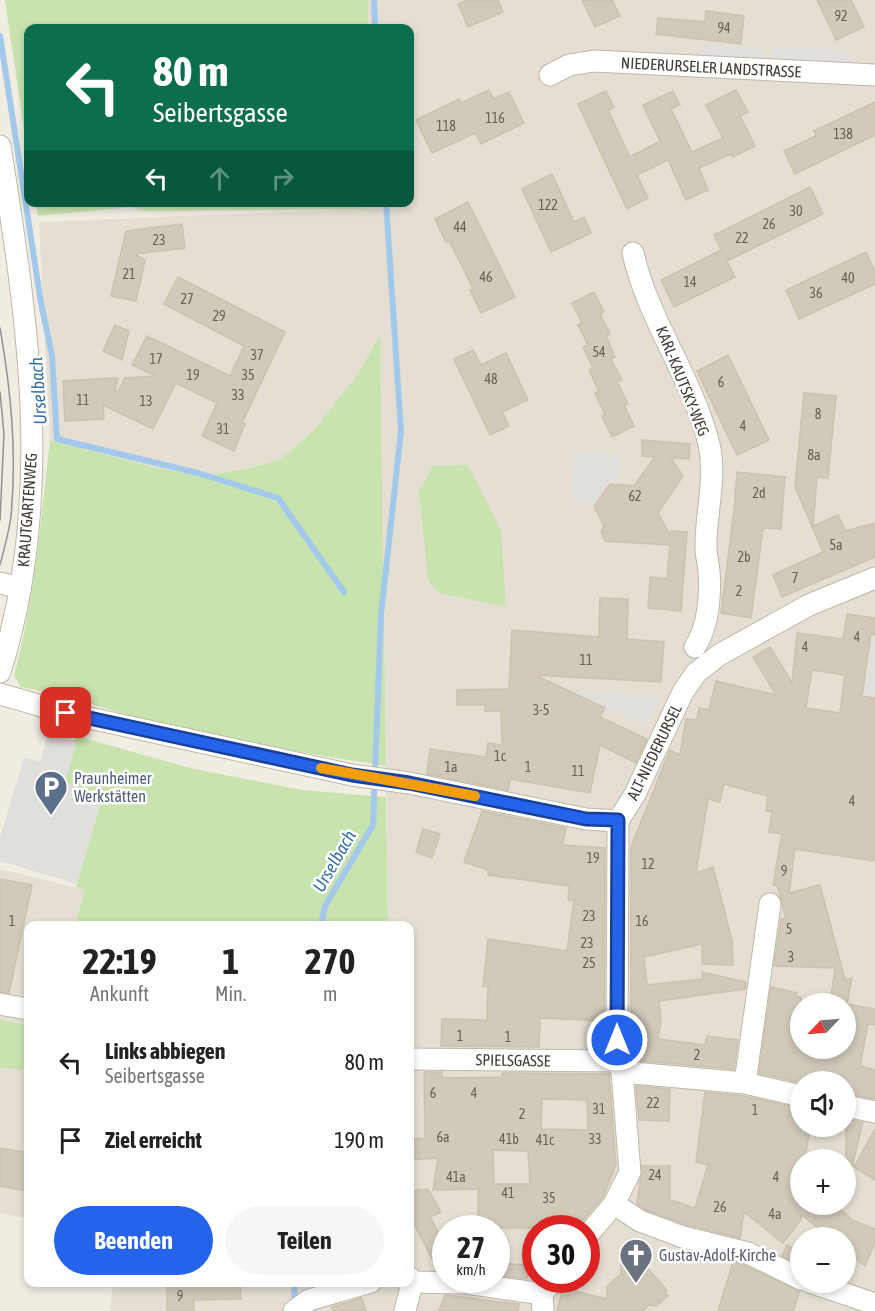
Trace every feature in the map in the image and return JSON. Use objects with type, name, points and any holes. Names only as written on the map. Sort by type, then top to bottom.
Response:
[{"type":"street","name":"NIEDERURSELER LANDSTRASSE","points":[[550,75],[569,65],[594,61],[875,75]]},
{"type":"street","name":"KRAUTGARTENWEG","points":[[0,146],[24,318],[31,395],[33,477],[27,544],[10,586],[10,640],[0,672]]},
{"type":"street","name":"KARL-KAUTSKY-WEG","points":[[633,253],[639,279],[700,417],[709,446],[712,490],[706,549],[710,574],[703,634],[695,647],[696,673]]},
{"type":"street","name":"ALT-NIEDERURSEL","points":[[618,820],[635,794],[683,692],[696,673],[719,655],[809,605],[875,578]]},
{"type":"street","points":[[0,694],[66,713],[352,775],[409,783],[586,819],[618,820],[619,1067],[630,1172],[614,1204],[600,1220]]},
{"type":"street","points":[[745,1083],[770,904]]},
{"type":"street","points":[[0,1004],[24,1008]]},
{"type":"street","name":"SPIELSGASSE","points":[[414,1059],[619,1067],[745,1083],[790,1093]]},
{"type":"street","points":[[856,1108],[875,1113]]},
{"type":"street","points":[[614,1204],[640,1221],[683,1237],[748,1253],[790,1274]]},
{"type":"street","points":[[414,1281],[466,1283],[546,1295]]},
{"type":"street","points":[[301,1305],[356,1287]]},
{"type":"street","points":[[405,1311],[409,1287]]},
{"type":"street","points":[[842,1293],[875,1304]]},
{"type":"shaded area","points":[[368,0],[875,0],[875,1311],[110,1311],[113,1287],[414,1287],[414,921],[388,921],[380,336],[358,374],[315,429],[281,459],[250,468],[201,476],[152,467],[50,440],[39,222],[363,209],[363,207],[414,207],[414,24],[368,24]]},
{"type":"shaded area","points":[[696,43],[760,47],[765,61],[704,58]]},
{"type":"shaded area","points":[[768,46],[845,50],[857,68],[780,63]]},
{"type":"shaded area","points":[[570,450],[620,455],[617,485],[610,484],[594,506],[572,502]]},
{"type":"shaded area","points":[[875,635],[875,697],[863,695]]},
{"type":"shaded area","points":[[577,691],[658,696],[648,726],[576,694]]},
{"type":"shaded area","name":"Praunheimer Werkstätten","points":[[48,734],[76,742],[65,783],[103,794],[77,884],[0,861],[0,838],[24,757],[40,762]]},
{"type":"shaded area","points":[[0,869],[85,890],[76,921],[24,921],[24,1217],[0,1213]]},
{"type":"green space","points":[[5,0],[368,0],[368,24],[24,24],[24,130]]},
{"type":"green space","points":[[37,207],[131,207],[38,216]]},
{"type":"green space","points":[[131,207],[363,207],[363,209],[145,211]]},
{"type":"green space","points":[[380,335],[386,766],[199,733],[60,695],[21,687],[14,676],[32,588],[50,440],[152,467],[201,476],[250,468],[281,459],[315,429],[358,374]]},
{"type":"green space","points":[[468,465],[501,531],[506,607],[439,593],[428,580],[419,491],[433,466]]},
{"type":"green space","points":[[80,737],[190,768],[302,790],[386,797],[388,921],[76,921],[85,890],[76,887],[103,795],[64,783],[76,743],[72,741]]},
{"type":"green space","points":[[0,1020],[24,1024],[23,1070],[0,1067]]},
{"type":"building","points":[[467,0],[498,0],[503,12],[468,27],[458,4]]},
{"type":"building","points":[[582,0],[612,0],[620,16],[595,27]]},
{"type":"building","points":[[817,0],[851,0],[864,27],[836,40]]},
{"type":"building","points":[[706,11],[744,16],[741,44],[656,34],[658,18],[705,22]]},
{"type":"building","points":[[489,90],[494,99],[509,92],[524,123],[481,144],[475,133],[432,153],[416,120],[459,99],[461,103]]},
{"type":"building","points":[[736,90],[748,112],[740,116],[755,146],[733,157],[731,154],[699,168],[708,190],[686,200],[668,160],[637,175],[648,198],[627,209],[578,104],[606,91],[614,107],[608,110],[630,157],[660,141],[643,105],[673,91],[680,105],[671,109],[692,152],[723,138],[706,105]]},
{"type":"building","points":[[875,102],[875,135],[795,174],[784,151],[816,136],[814,131]]},
{"type":"building","points":[[552,174],[574,222],[584,217],[591,233],[551,252],[522,189]]},
{"type":"building","points":[[810,187],[823,214],[727,261],[735,277],[674,307],[661,280],[721,250],[714,235]]},
{"type":"building","points":[[468,202],[515,297],[481,313],[461,264],[449,241],[446,242],[435,219]]},
{"type":"building","points":[[182,224],[185,248],[135,254],[145,260],[136,301],[111,296],[126,231]]},
{"type":"building","points":[[866,252],[875,272],[875,284],[799,319],[786,290]]},
{"type":"building","points":[[178,277],[285,332],[242,423],[245,424],[234,451],[202,436],[217,403],[176,383],[153,429],[103,405],[104,419],[65,421],[63,381],[118,378],[115,391],[118,392],[125,378],[156,376],[132,365],[147,336],[230,376],[244,346],[164,304]]},
{"type":"building","points":[[594,292],[604,312],[600,314],[610,334],[606,336],[615,357],[611,359],[622,380],[617,382],[628,404],[624,405],[634,426],[612,437],[595,393],[599,391],[589,370],[593,368],[583,347],[588,345],[578,325],[582,323],[572,303]]},
{"type":"building","points":[[115,325],[129,331],[122,360],[103,351]]},
{"type":"building","points":[[473,350],[481,365],[506,353],[528,400],[502,412],[509,426],[490,435],[454,359]]},
{"type":"building","points":[[728,355],[769,440],[737,455],[697,371]]},
{"type":"building","points":[[804,393],[836,396],[828,478],[817,477],[813,526],[838,515],[846,531],[875,523],[875,557],[782,597],[773,575],[823,552],[795,487]]},
{"type":"building","points":[[642,440],[690,444],[689,459],[671,458],[683,476],[658,513],[670,535],[671,531],[687,532],[681,611],[648,608],[650,577],[667,579],[670,545],[605,541],[601,531],[604,526],[594,506],[610,484],[634,486],[655,457],[642,456]]},
{"type":"building","points":[[737,472],[785,477],[781,529],[763,528],[751,618],[721,613]]},
{"type":"building","points":[[600,598],[628,599],[627,639],[664,642],[661,682],[535,675],[605,708],[600,717],[647,739],[636,763],[600,745],[590,793],[510,779],[508,790],[427,774],[430,749],[486,757],[488,743],[502,745],[501,711],[485,711],[485,705],[457,705],[457,690],[509,689],[512,630],[599,637]]},
{"type":"building","points":[[847,614],[875,618],[875,635],[871,634],[862,696],[875,698],[875,861],[795,849],[789,893],[820,885],[845,980],[852,978],[849,993],[832,993],[835,968],[774,966],[781,919],[786,919],[777,885],[773,885],[782,834],[769,832],[772,812],[766,811],[768,796],[724,784],[720,802],[708,799],[696,873],[713,867],[732,940],[733,965],[702,964],[702,944],[644,957],[647,985],[703,979],[702,972],[746,982],[745,989],[659,1001],[661,1019],[658,1039],[705,1045],[707,1036],[738,1040],[734,1069],[631,1060],[631,847],[670,750],[680,755],[686,719],[697,720],[699,708],[709,710],[716,681],[776,695],[753,657],[770,647],[792,683],[797,633],[843,639]],"holes":[[[812,670],[845,675],[840,713],[806,708]]]},
{"type":"building","points":[[482,811],[566,828],[562,845],[605,848],[604,1021],[540,1018],[539,1047],[441,1046],[442,1019],[487,1020],[488,986],[483,986],[488,939],[567,951],[574,900],[568,900],[569,886],[488,875],[488,870],[464,862]]},
{"type":"building","points":[[423,829],[440,834],[432,858],[416,852]]},
{"type":"building","points":[[0,879],[32,885],[9,993],[0,992]]},
{"type":"building","points":[[771,987],[797,993],[790,993],[790,1059],[856,1059],[856,1006],[875,1009],[875,1025],[868,1024],[860,1066],[875,1070],[875,1099],[856,1096],[856,1071],[790,1071],[790,1080],[759,1073]]},
{"type":"building","points":[[424,1072],[442,1072],[442,1078],[502,1077],[502,1073],[609,1074],[616,1165],[603,1197],[587,1215],[522,1215],[522,1228],[510,1228],[510,1215],[478,1215],[478,1189],[433,1190],[438,1158],[414,1160],[414,1139],[425,1138]],"holes":[[[542,1099],[587,1100],[588,1130],[541,1129]],[[493,1150],[528,1151],[530,1184],[494,1184]]]},
{"type":"building","points":[[636,1086],[670,1089],[669,1121],[639,1120]]},
{"type":"building","points":[[705,1092],[743,1096],[790,1106],[790,1137],[809,1137],[806,1149],[790,1149],[790,1215],[801,1215],[801,1220],[796,1227],[790,1227],[790,1234],[783,1243],[744,1212],[740,1238],[687,1225],[646,1210],[637,1204],[642,1166],[670,1166],[670,1200],[695,1208],[708,1165],[696,1162]]},
{"type":"building","points":[[856,1121],[863,1122],[856,1151],[846,1149],[846,1137],[856,1137]]},
{"type":"building","points":[[875,1129],[875,1180],[856,1168],[856,1163]]},
{"type":"building","points":[[0,1148],[24,1152],[24,1190],[0,1186]]},
{"type":"building","points":[[428,1189],[441,1212],[430,1217],[432,1221],[432,1258],[414,1224],[414,1191]]},
{"type":"building","points":[[802,1215],[847,1215],[854,1221],[875,1229],[875,1242],[865,1266],[856,1259],[856,1227],[817,1227]]},
{"type":"building","points":[[787,1245],[790,1246],[790,1260],[782,1256]]},
{"type":"building","name":"Gustav-Adolf-Kirche","points":[[629,1258],[639,1259],[667,1290],[665,1292],[668,1296],[656,1306],[649,1305],[642,1311],[557,1311],[562,1293],[583,1293],[607,1299],[607,1286],[621,1274],[621,1265]]},
{"type":"building","points":[[733,1262],[790,1286],[790,1293],[799,1293],[793,1311],[718,1311]]},
{"type":"building","points":[[510,1264],[522,1265],[522,1278],[510,1277]]},
{"type":"building","points":[[167,1287],[240,1287],[241,1299],[194,1300],[194,1310],[167,1310]]},
{"type":"building","points":[[445,1295],[519,1304],[518,1311],[439,1311]]},
{"type":"building","points":[[362,1298],[366,1311],[333,1311],[332,1307]]},
{"type":"waterway","name":"Urselbach","points":[[374,0],[375,24]]},
{"type":"waterway","name":"Urselbach","points":[[0,36],[24,192]]},
{"type":"waterway","name":"Urselbach","points":[[26,207],[41,303],[52,356],[57,439],[198,473],[278,498],[344,592]]},
{"type":"waterway","name":"Urselbach","points":[[322,921],[325,906],[373,825],[381,615],[401,431],[386,207]]},
{"type":"waterway","name":"Urselbach","points":[[294,1304],[295,1287]]},
{"type":"tram line","points":[[0,328],[10,398],[13,445],[11,516],[0,565]]},
{"type":"tram line","points":[[0,392],[4,434],[0,520]]},
{"type":"slow traffic","points":[[321,768],[475,796]]},
{"type":"place","name":"Praunheimer Werkstätten","points":[[51,816]]},
{"type":"place","name":"Gustav-Adolf-Kirche","points":[[636,1284]]},
{"type":"route","points":[[66,713],[352,775],[409,783],[586,819],[618,820],[617,1040]]}]
